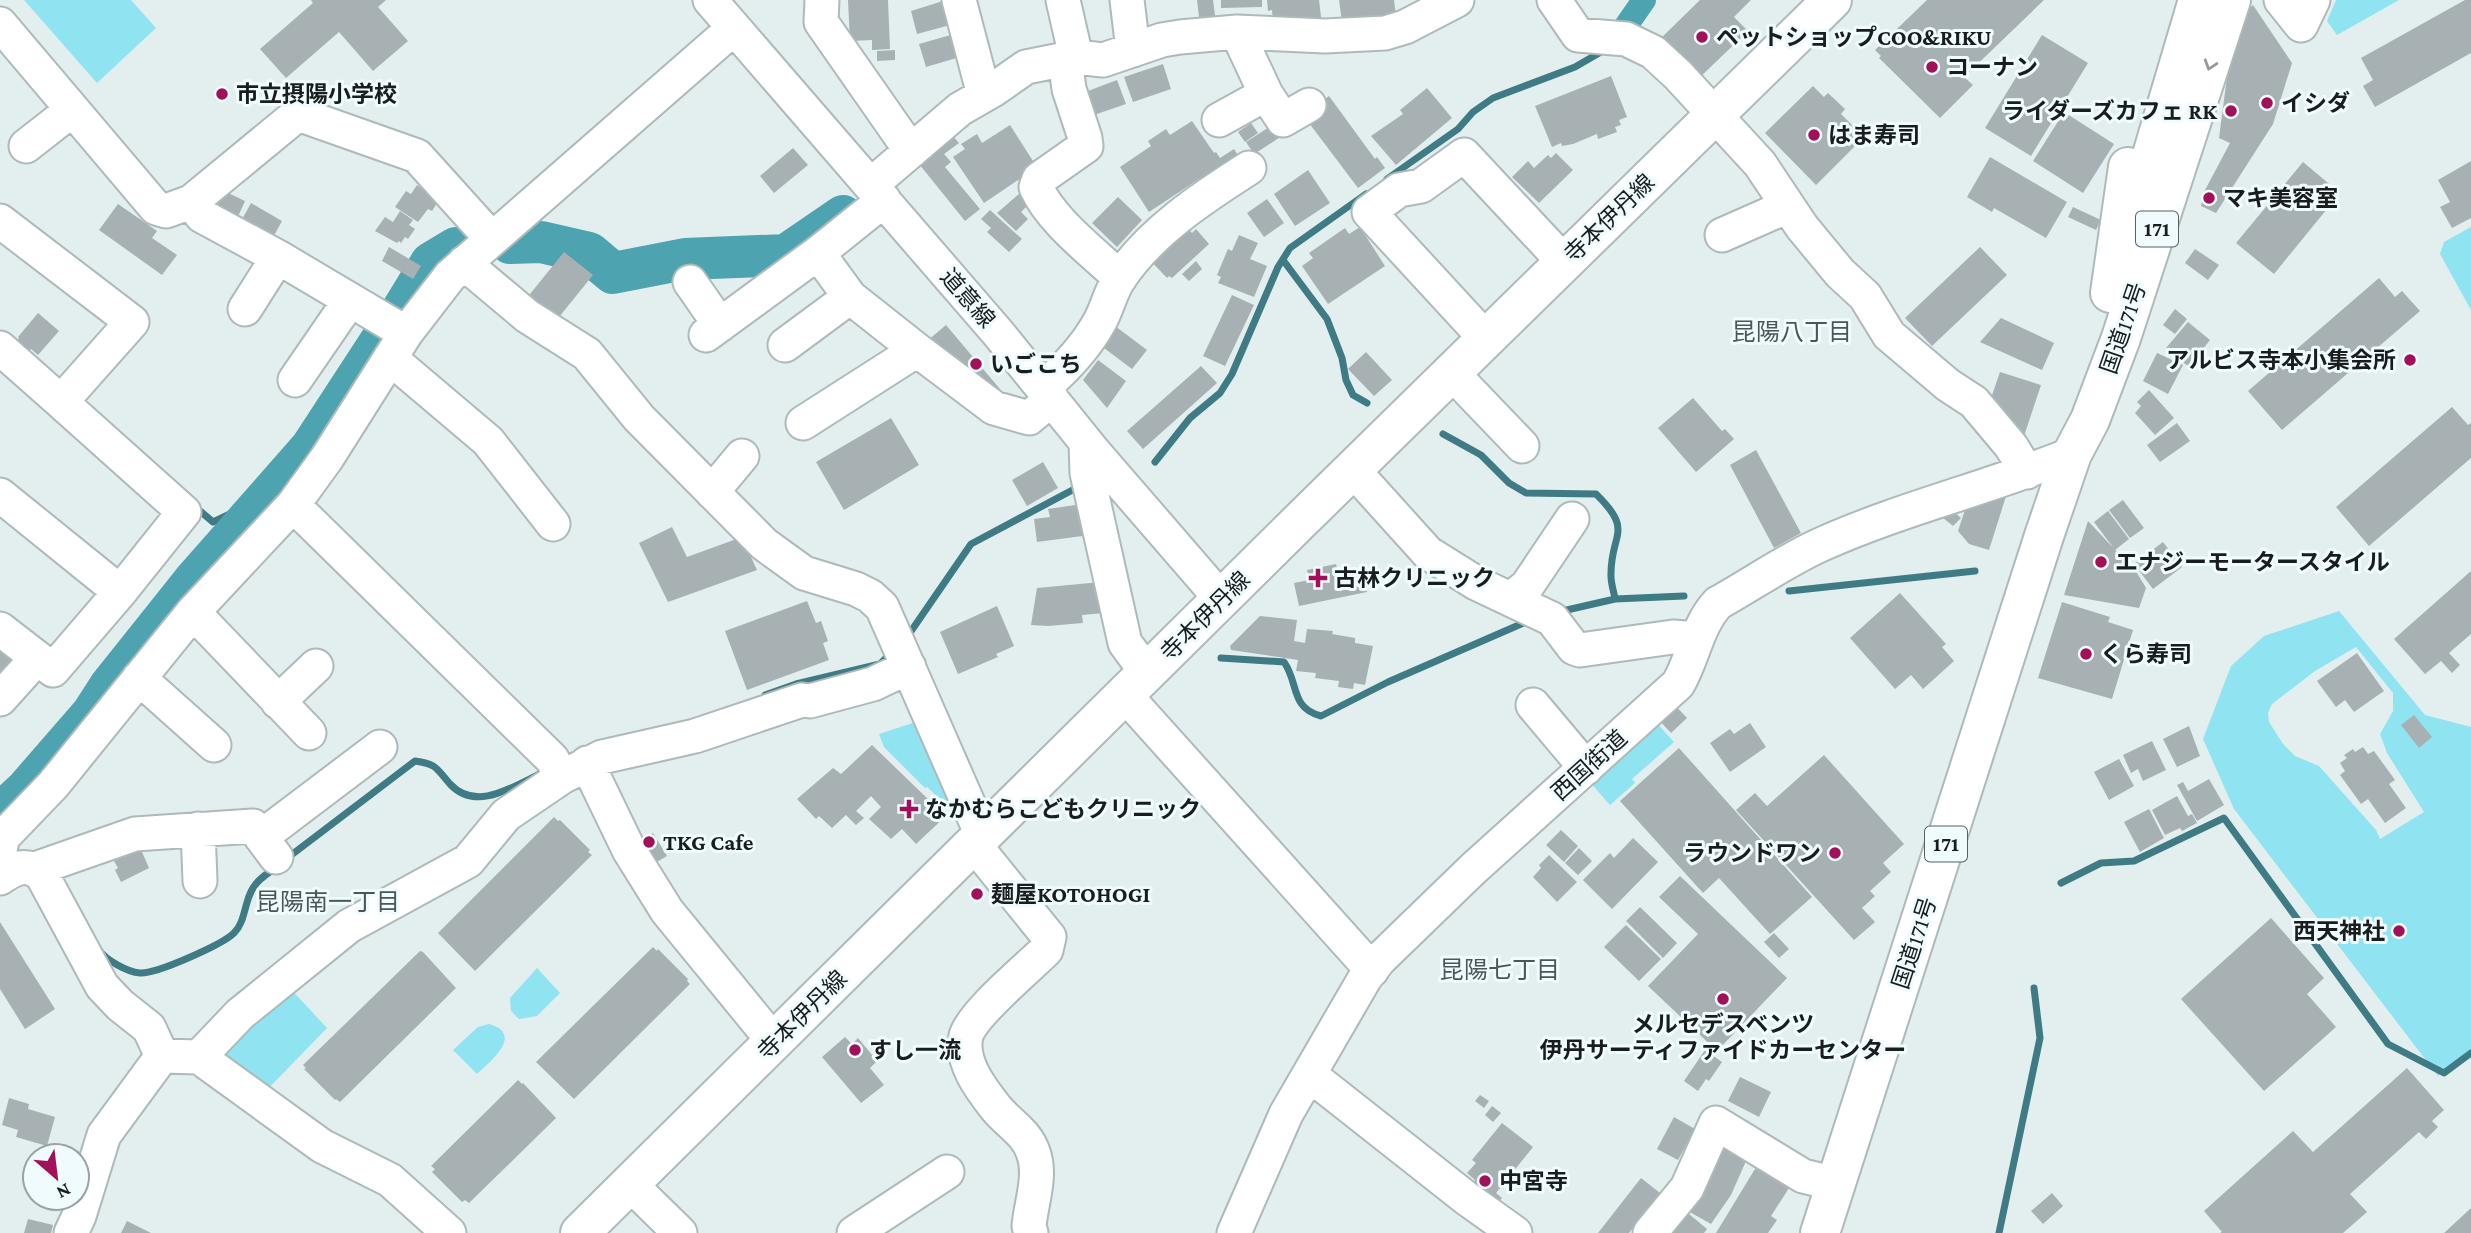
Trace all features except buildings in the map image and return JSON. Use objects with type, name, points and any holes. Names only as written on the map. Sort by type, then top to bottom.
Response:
[{"type":"main road","name":"寺本伊丹線","points":[[579,1233],[1832,0]]},
{"type":"main road","points":[[2110,293],[2131,139],[2176,0]]},
{"type":"main road","name":"国道171号","points":[[2072,454],[2075,413],[2199,0]]},
{"type":"main road","name":"国道171号","points":[[1820,1233],[2072,454],[2090,420],[2121,338],[2231,0]]},
{"type":"street","name":"道意線","points":[[710,0],[878,193],[1048,393],[1086,443],[1222,600]]},
{"type":"street","points":[[822,0],[821,22],[911,151]]},
{"type":"street","points":[[959,0],[984,95]]},
{"type":"street","points":[[1063,0],[1071,58],[1069,89],[1086,138],[1086,146],[1039,179],[1036,187],[1055,216],[1120,278]]},
{"type":"street","points":[[1128,0],[1133,50]]},
{"type":"street","points":[[690,282],[713,330],[764,304],[878,193],[911,151],[960,108],[1026,67],[1071,58],[1103,60],[1180,37],[1237,32],[1325,36],[1385,33],[1405,27],[1457,0]]},
{"type":"street","points":[[1554,0],[1578,35],[1626,39],[1653,52],[1678,75],[1760,164],[1802,227],[1840,273],[1865,296],[1889,335],[1948,385],[1974,402],[2011,446],[2027,472]]},
{"type":"street","points":[[2281,0],[2301,24],[2313,0]]},
{"type":"street","points":[[0,24],[156,208],[166,211],[191,202],[298,114],[417,156],[491,238]]},
{"type":"street","points":[[0,850],[3,836],[53,785],[193,612],[293,505],[327,458],[398,346],[450,276],[734,27]]},
{"type":"street","points":[[1237,32],[1266,94],[1283,120],[1309,105]]},
{"type":"street","points":[[1219,120],[1266,94]]},
{"type":"street","points":[[26,146],[72,110]]},
{"type":"street","points":[[1487,340],[1369,212],[1399,190],[1421,186],[1464,155],[1564,262]]},
{"type":"street","points":[[818,253],[850,297],[917,350],[994,408],[1029,418],[1099,323],[1120,278],[1138,255],[1198,202],[1248,168]]},
{"type":"street","points":[[191,202],[202,216],[350,300],[398,346],[488,441],[553,524]]},
{"type":"street","points":[[1721,235],[1788,206]]},
{"type":"street","points":[[0,221],[132,322],[61,402]]},
{"type":"street","points":[[245,309],[278,257]]},
{"type":"street","points":[[464,263],[527,316],[587,354],[639,418],[764,544],[804,573],[856,589],[870,596],[882,607],[982,835],[981,853],[1049,937],[1046,950],[980,1014],[966,1035],[967,1060],[980,1087],[999,1112],[1023,1133],[1034,1153],[1037,1173],[1028,1226],[1031,1233]]},
{"type":"street","points":[[785,345],[850,297]]},
{"type":"street","points":[[295,380],[350,300]]},
{"type":"street","points":[[0,348],[184,512],[53,670],[0,629]]},
{"type":"street","points":[[817,421],[917,350]]},
{"type":"street","points":[[1453,374],[1522,446]]},
{"type":"street","points":[[1086,443],[1087,473],[1136,684],[1372,970]]},
{"type":"street","name":"西国街道","points":[[1234,1233],[1286,1114],[1372,970],[1473,869],[1678,684],[1687,670],[1697,639],[1710,612],[1718,603],[1818,546],[1878,521],[2027,472],[2072,454]]},
{"type":"street","points":[[712,492],[742,456]]},
{"type":"street","points":[[1353,470],[1428,553],[1476,583],[1552,619],[1574,648],[1580,650],[1672,637],[1697,639]]},
{"type":"street","points":[[0,495],[120,592]]},
{"type":"street","points":[[293,505],[552,759],[574,770],[667,911],[775,1043]]},
{"type":"street","points":[[1512,598],[1527,586],[1572,519]]},
{"type":"street","points":[[193,612],[309,733]]},
{"type":"street","points":[[0,699],[36,659]]},
{"type":"street","points":[[278,702],[316,666]]},
{"type":"street","points":[[199,1057],[240,1014],[349,926],[468,861],[506,815],[574,770],[602,757],[695,736],[802,700],[810,701],[873,684],[909,667]]},
{"type":"street","points":[[139,678],[214,745]]},
{"type":"street","points":[[1533,705],[1586,768]]},
{"type":"street","points":[[35,870],[135,834],[253,826],[269,847],[380,747]]},
{"type":"street","points":[[198,830],[200,881]]},
{"type":"street","points":[[0,878],[15,868],[25,867],[35,870],[45,878],[102,986],[120,1005],[149,1028],[162,1056]]},
{"type":"street","points":[[162,1056],[199,1057],[322,1146],[390,1180],[449,1233]]},
{"type":"street","points":[[71,1233],[79,1216],[104,1135],[162,1056]]},
{"type":"street","points":[[1310,1074],[1466,1198],[1516,1233]]},
{"type":"street","points":[[1650,1233],[1687,1188],[1716,1123],[1802,1176],[1836,1184]]},
{"type":"street","points":[[854,1233],[947,1172]]},
{"type":"street","points":[[630,1184],[685,1231]]},
{"type":"shaded area","points":[[24,0],[131,0],[156,28],[97,83]]},
{"type":"shaded area","points":[[2336,0],[2399,0],[2337,35],[2327,21]]},
{"type":"shaded area","points":[[2471,227],[2471,310],[2440,254],[2444,242]]},
{"type":"shaded area","name":"西天神社","points":[[2339,611],[2425,715],[2471,727],[2471,1052],[2438,1076],[2234,809],[2203,739],[2231,666],[2264,636]],"holes":[[[2356,647],[2393,693],[2393,711],[2380,734],[2387,753],[2424,812],[2380,839],[2376,830],[2319,766],[2295,756],[2283,744],[2269,722],[2268,713],[2272,704],[2315,671]]]},
{"type":"shaded area","points":[[922,720],[956,803],[950,808],[925,788],[884,747],[879,734]]},
{"type":"shaded area","points":[[1655,721],[1674,742],[1632,779],[1635,783],[1610,805],[1588,780]]},
{"type":"shaded area","points":[[537,968],[560,993],[537,1016],[519,1019],[511,1011],[510,998]]},
{"type":"shaded area","points":[[287,985],[327,1028],[262,1095],[217,1057]]},
{"type":"shaded area","points":[[489,1024],[504,1034],[504,1041],[496,1056],[477,1074],[453,1050],[478,1027]]},
{"type":"waterway","points":[[1626,26],[1644,0]]},
{"type":"waterway","points":[[1387,179],[1458,129],[1473,112],[1493,98],[1575,67],[1606,49]]},
{"type":"waterway","points":[[1155,462],[1190,418],[1220,393],[1232,374],[1278,267],[1290,248],[1366,194]]},
{"type":"waterway","points":[[510,243],[541,242],[589,253],[613,273],[685,259],[786,255],[843,216]]},
{"type":"waterway","points":[[400,314],[431,263],[456,248]]},
{"type":"waterway","points":[[1283,260],[1327,319],[1353,395],[1367,403]]},
{"type":"waterway","points":[[0,814],[26,790],[92,714],[110,686],[193,582],[311,448],[388,330]]},
{"type":"waterway","points":[[1443,434],[1481,455],[1509,483],[1526,493],[1596,494],[1608,507],[1618,525],[1611,576],[1615,599],[1684,596]]},
{"type":"waterway","points":[[905,640],[971,544],[1080,486]]},
{"type":"waterway","points":[[193,505],[213,522],[253,503],[266,501]]},
{"type":"waterway","points":[[1789,591],[1975,571]]},
{"type":"waterway","points":[[1558,612],[1615,599]]},
{"type":"waterway","points":[[1221,658],[1284,662],[1304,707],[1321,716],[1388,682],[1528,621]]},
{"type":"waterway","points":[[765,695],[796,684],[880,664],[891,653]]},
{"type":"waterway","points":[[286,859],[415,761],[432,765],[460,792],[471,796],[494,794],[540,774]]},
{"type":"waterway","points":[[2061,883],[2101,863],[2134,861],[2224,818],[2388,1044],[2444,1073],[2471,1053]]},
{"type":"waterway","points":[[99,950],[117,965],[140,973],[160,969],[204,951],[234,933],[241,923],[255,885],[277,867]]},
{"type":"waterway","points":[[1999,1233],[2040,1038],[2034,988]]},
{"type":"place","name":"ペットショップCOO&RIKU","points":[[1702,37]]},
{"type":"place","name":"コーナン","points":[[1932,67]]},
{"type":"place","name":"市立摂陽小学校","points":[[222,94]]},
{"type":"place","name":"イシダ","points":[[2267,103]]},
{"type":"place","name":"ライダーズカフェ RK","points":[[2231,111]]},
{"type":"place","name":"はま寿司","points":[[1814,135]]},
{"type":"place","name":"マキ美容室","points":[[2209,198]]},
{"type":"place","name":"アルビス寺本小集会所","points":[[2410,360]]},
{"type":"place","name":"いごこち","points":[[976,364]]},
{"type":"place","name":"エナジーモータースタイル","points":[[2101,562]]},
{"type":"place","name":"古林クリニック","points":[[1318,578]]},
{"type":"place","name":"くら寿司","points":[[2086,654]]},
{"type":"place","name":"なかむらこどもクリニック","points":[[909,809]]},
{"type":"place","name":"TKG Cafe","points":[[649,842]]},
{"type":"place","name":"ラウンドワン","points":[[1835,853]]},
{"type":"place","name":"麺屋KOTOHOGI","points":[[977,894]]},
{"type":"place","name":"西天神社","points":[[2399,931]]},
{"type":"place","name":"メルセデスベンツ 伊丹サーティファイドカーセンター","points":[[1723,999]]},
{"type":"place","name":"すし一流","points":[[855,1050]]},
{"type":"place","name":"中宮寺","points":[[1485,1181]]},
{"type":"district","name":"昆陽八丁目","points":[[1792,331]]},
{"type":"district","name":"昆陽南一丁目","points":[[328,901]]},
{"type":"district","name":"昆陽七丁目","points":[[1500,969]]}]
